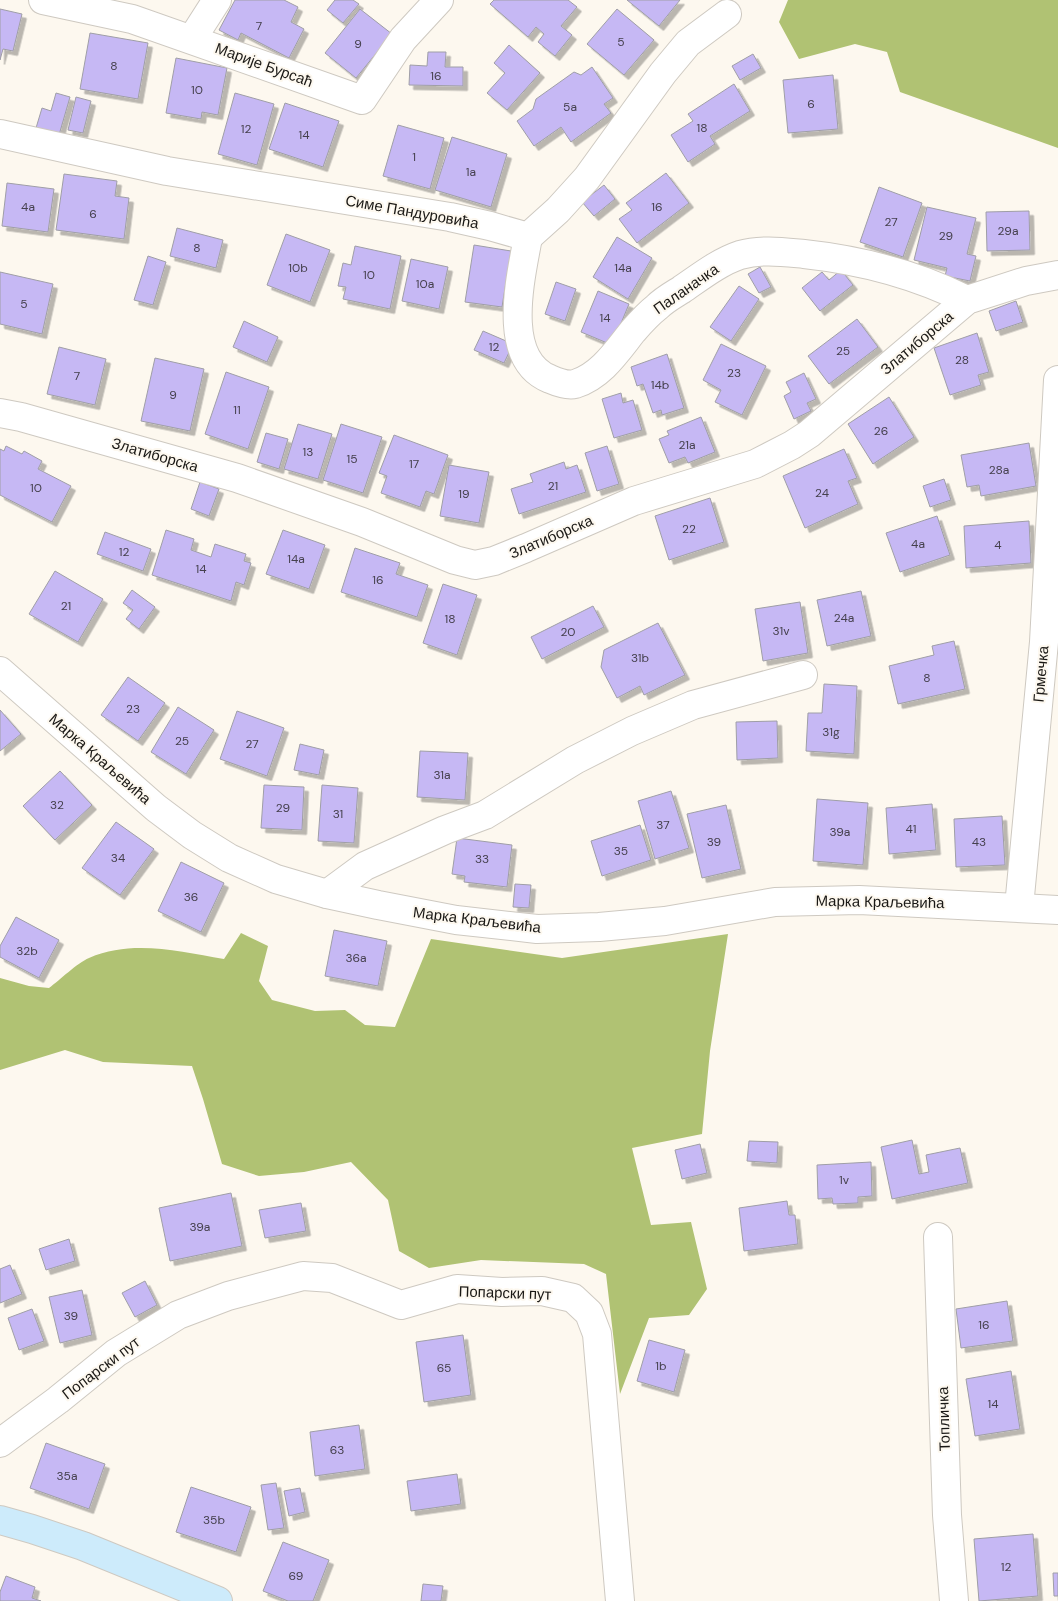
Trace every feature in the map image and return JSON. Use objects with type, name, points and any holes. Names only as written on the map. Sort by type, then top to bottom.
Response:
[{"type":"street","name":"Марије Бурсаћ","points":[[43,0],[132,19],[362,100],[403,39],[439,0]]},
{"type":"street","points":[[192,39],[217,0]]},
{"type":"street","points":[[528,237],[558,210],[587,178],[688,43],[726,14]]},
{"type":"street","name":"Симе Пандуровића","points":[[0,134],[167,171],[450,217],[528,237]]},
{"type":"street","name":"Паланачка","points":[[528,237],[518,300],[521,339],[525,356],[534,369],[542,376],[560,383],[573,385],[589,378],[614,356],[634,330],[658,306],[716,266],[739,256],[755,252],[783,252],[838,258],[917,279],[967,300]]},
{"type":"street","name":"Златиборска","points":[[0,413],[21,417],[237,478],[362,522],[455,560],[475,565],[494,561],[634,501],[755,464],[792,445],[822,423],[967,300],[1026,281],[1058,275]]},
{"type":"street","name":"Грмечка","points":[[1018,907],[1044,642],[1058,380]]},
{"type":"street","name":"Марка Краљевића","points":[[0,671],[156,808],[192,835],[251,869],[276,879],[327,894],[456,920],[538,930],[665,921],[775,902],[859,900],[1058,910]]},
{"type":"street","points":[[327,894],[365,866],[445,830],[485,815],[575,760],[632,731],[692,705],[803,675]]},
{"type":"street","name":"Топличка","points":[[938,1237],[947,1515],[954,1601]]},
{"type":"street","name":"Попарски пут","points":[[0,1443],[58,1400],[116,1353],[178,1315],[228,1296],[303,1276],[332,1278],[401,1305],[457,1289],[502,1292],[542,1291],[573,1298],[589,1313],[597,1334],[620,1601]]},
{"type":"street","points":[[0,1520],[32,1528],[83,1546],[218,1601]]},
{"type":"green space","points":[[788,0],[1058,0],[1058,148],[900,92],[887,52],[855,44],[799,59],[779,22]]},
{"type":"green space","points":[[241,933],[268,946],[259,981],[272,1000],[315,1011],[345,1010],[365,1025],[395,1027],[431,939],[562,958],[728,934],[710,1051],[702,1134],[632,1148],[651,1225],[691,1222],[707,1289],[689,1315],[649,1318],[620,1394],[606,1274],[584,1264],[481,1260],[429,1268],[399,1251],[388,1200],[351,1162],[304,1172],[259,1176],[222,1164],[192,1066],[103,1062],[65,1050],[0,1070],[0,978],[29,986],[49,988],[84,960],[106,952],[123,949],[156,949],[224,959]]},
{"type":"building","points":[[235,0],[284,0],[298,7],[291,22],[304,29],[289,58],[241,33],[238,40],[219,30]]},
{"type":"building","points":[[335,0],[353,0],[359,4],[343,23],[327,10]]},
{"type":"building","points":[[494,0],[568,0],[577,7],[561,26],[572,35],[555,56],[538,42],[544,34],[536,27],[528,37],[490,4]]},
{"type":"building","points":[[627,0],[680,0],[659,26]]},
{"type":"building","points":[[0,9],[22,14],[13,51],[3,49],[0,60]]},
{"type":"building","points":[[360,9],[392,34],[356,78],[325,53]]},
{"type":"building","points":[[617,9],[654,40],[624,75],[587,44]]},
{"type":"building","points":[[90,33],[148,43],[138,99],[80,89]]},
{"type":"building","points":[[509,45],[540,73],[507,110],[487,93],[505,73],[494,63]]},
{"type":"building","points":[[428,52],[446,52],[445,67],[463,67],[463,86],[409,85],[410,65],[427,66]]},
{"type":"building","points":[[753,54],[761,68],[740,80],[732,66]]},
{"type":"building","points":[[176,58],[227,68],[218,115],[202,112],[201,119],[166,113]]},
{"type":"building","points":[[592,67],[613,98],[604,104],[611,113],[571,142],[561,127],[534,146],[517,121],[533,109],[536,99],[574,72],[581,75]]},
{"type":"building","points":[[833,75],[838,129],[788,133],[783,80]]},
{"type":"building","points":[[734,84],[750,111],[710,136],[715,144],[688,162],[671,135],[693,121],[688,114]]},
{"type":"building","points":[[56,93],[70,97],[59,135],[36,128],[42,108],[51,111]]},
{"type":"building","points":[[235,93],[274,104],[257,165],[218,154]]},
{"type":"building","points":[[76,97],[91,101],[83,133],[68,130]]},
{"type":"building","points":[[285,103],[339,121],[323,167],[269,149]]},
{"type":"building","points":[[398,125],[444,138],[430,189],[383,176]]},
{"type":"building","points":[[452,137],[507,154],[491,207],[435,190]]},
{"type":"building","points":[[666,173],[689,203],[637,243],[619,219],[632,210],[626,203]]},
{"type":"building","points":[[64,174],[117,181],[115,196],[129,198],[124,239],[56,230]]},
{"type":"building","points":[[7,183],[54,189],[48,232],[2,226]]},
{"type":"building","points":[[604,185],[615,199],[594,216],[582,202]]},
{"type":"building","points":[[879,187],[922,203],[903,257],[860,242]]},
{"type":"building","points":[[927,207],[976,218],[967,254],[976,256],[970,281],[945,276],[947,268],[914,260]]},
{"type":"building","points":[[1029,211],[1030,250],[987,251],[986,212]]},
{"type":"building","points":[[177,228],[223,240],[216,268],[170,256]]},
{"type":"building","points":[[286,234],[330,250],[310,302],[267,285]]},
{"type":"building","points":[[617,237],[652,258],[628,299],[593,277]]},
{"type":"building","points":[[474,245],[511,251],[502,307],[465,302]]},
{"type":"building","points":[[355,246],[401,256],[390,309],[343,299],[346,287],[338,286],[343,263],[351,265]]},
{"type":"building","points":[[148,256],[166,262],[153,305],[134,300]]},
{"type":"building","points":[[411,259],[448,267],[439,309],[402,301]]},
{"type":"building","points":[[760,267],[771,287],[759,293],[748,274]]},
{"type":"building","points":[[841,270],[853,285],[820,311],[802,288],[822,272],[829,280]]},
{"type":"building","points":[[0,272],[53,284],[42,334],[0,324]]},
{"type":"building","points":[[556,282],[576,289],[565,321],[545,314]]},
{"type":"building","points":[[739,286],[759,299],[731,341],[710,327]]},
{"type":"building","points":[[598,291],[629,304],[612,345],[581,332]]},
{"type":"building","points":[[1016,301],[1023,322],[996,331],[989,311]]},
{"type":"building","points":[[857,319],[878,347],[829,384],[808,356]]},
{"type":"building","points":[[244,321],[278,337],[267,362],[233,347]]},
{"type":"building","points":[[483,331],[513,344],[504,363],[474,350]]},
{"type":"building","points":[[977,333],[989,372],[978,375],[981,385],[950,395],[934,348]]},
{"type":"building","points":[[721,344],[766,366],[742,415],[715,402],[721,390],[703,380]]},
{"type":"building","points":[[59,347],[106,359],[95,405],[47,394]]},
{"type":"building","points":[[667,354],[684,408],[662,415],[661,410],[653,413],[643,384],[637,386],[631,367]]},
{"type":"building","points":[[155,358],[204,369],[190,431],[141,421]]},
{"type":"building","points":[[226,372],[269,387],[248,449],[205,434]]},
{"type":"building","points":[[804,373],[816,399],[807,403],[811,411],[794,419],[784,396],[791,392],[786,382]]},
{"type":"building","points":[[621,393],[623,403],[633,400],[642,430],[614,438],[602,399]]},
{"type":"building","points":[[889,397],[914,437],[873,464],[848,424]]},
{"type":"building","points":[[701,417],[715,452],[688,463],[685,457],[669,463],[659,439],[669,435],[667,431]]},
{"type":"building","points":[[298,424],[332,434],[318,479],[284,469]]},
{"type":"building","points":[[341,424],[382,437],[363,493],[323,480]]},
{"type":"building","points":[[266,433],[288,439],[279,469],[257,462]]},
{"type":"building","points":[[394,435],[448,455],[434,494],[426,491],[420,507],[381,493],[387,476],[379,473]]},
{"type":"building","points":[[1029,443],[1036,486],[981,496],[979,485],[967,487],[961,455]]},
{"type":"building","points":[[6,446],[22,454],[24,451],[42,461],[38,469],[71,486],[52,522],[0,495],[0,449],[4,451]]},
{"type":"building","points":[[607,446],[619,484],[597,491],[585,453]]},
{"type":"building","points":[[844,449],[857,478],[848,481],[858,504],[805,528],[783,476]]},
{"type":"building","points":[[564,462],[566,469],[577,465],[586,492],[519,514],[511,489],[533,482],[530,474]]},
{"type":"building","points":[[449,465],[489,472],[479,523],[440,516]]},
{"type":"building","points":[[944,479],[951,500],[930,507],[923,486]]},
{"type":"building","points":[[200,482],[219,489],[209,516],[191,509]]},
{"type":"building","points":[[710,498],[724,542],[669,560],[655,516]]},
{"type":"building","points":[[937,516],[950,555],[900,572],[886,533]]},
{"type":"building","points":[[1029,521],[1031,563],[966,568],[964,526]]},
{"type":"building","points":[[166,530],[194,539],[191,550],[211,557],[215,544],[246,554],[244,561],[251,563],[244,585],[236,582],[231,601],[152,575]]},
{"type":"building","points":[[283,530],[325,545],[309,589],[266,574]]},
{"type":"building","points":[[105,532],[151,549],[143,571],[97,554]]},
{"type":"building","points":[[355,548],[400,563],[396,574],[428,585],[417,617],[341,592]]},
{"type":"building","points":[[55,571],[103,599],[78,642],[29,614]]},
{"type":"building","points":[[443,584],[477,595],[457,655],[423,643]]},
{"type":"building","points":[[132,590],[155,607],[139,629],[126,619],[133,610],[123,603]]},
{"type":"building","points":[[861,591],[871,636],[827,646],[817,600]]},
{"type":"building","points":[[800,602],[808,653],[763,661],[755,609]]},
{"type":"building","points":[[593,606],[604,627],[542,659],[531,637]]},
{"type":"building","points":[[658,623],[685,675],[644,695],[640,686],[617,698],[601,667],[604,650]]},
{"type":"building","points":[[954,641],[965,689],[898,704],[889,666],[934,655],[932,646]]},
{"type":"building","points":[[128,677],[165,703],[138,741],[101,715]]},
{"type":"building","points":[[824,684],[857,686],[854,754],[806,751],[808,713],[822,713]]},
{"type":"building","points":[[178,707],[214,730],[186,774],[151,752]]},
{"type":"building","points":[[0,710],[21,734],[0,751]]},
{"type":"building","points":[[237,711],[284,728],[267,776],[220,759]]},
{"type":"building","points":[[777,721],[778,758],[737,760],[736,722]]},
{"type":"building","points":[[300,744],[324,750],[319,775],[294,770]]},
{"type":"building","points":[[420,751],[468,753],[465,800],[417,797]]},
{"type":"building","points":[[60,771],[92,805],[55,840],[23,806]]},
{"type":"building","points":[[264,785],[304,787],[302,830],[261,828]]},
{"type":"building","points":[[322,785],[358,788],[354,843],[318,841]]},
{"type":"building","points":[[671,791],[689,848],[655,859],[638,801]]},
{"type":"building","points":[[817,799],[868,803],[863,865],[813,861]]},
{"type":"building","points":[[932,804],[936,850],[889,854],[886,808]]},
{"type":"building","points":[[726,805],[741,869],[702,878],[687,814]]},
{"type":"building","points":[[1002,816],[1005,865],[956,867],[954,819]]},
{"type":"building","points":[[116,822],[154,849],[120,895],[82,868]]},
{"type":"building","points":[[640,825],[651,860],[602,876],[591,841]]},
{"type":"building","points":[[457,838],[512,845],[507,887],[464,882],[465,876],[452,874]]},
{"type":"building","points":[[181,862],[224,883],[201,932],[158,911]]},
{"type":"building","points":[[515,884],[531,885],[529,908],[513,907]]},
{"type":"building","points":[[16,917],[59,940],[39,978],[0,957],[0,946]]},
{"type":"building","points":[[334,930],[387,941],[378,986],[325,976]]},
{"type":"building","points":[[912,1140],[919,1174],[929,1172],[926,1155],[960,1148],[968,1183],[892,1199],[881,1147]]},
{"type":"building","points":[[749,1141],[778,1142],[777,1163],[747,1161]]},
{"type":"building","points":[[700,1144],[707,1173],[682,1179],[675,1150]]},
{"type":"building","points":[[871,1162],[872,1196],[858,1197],[858,1203],[833,1204],[832,1198],[818,1199],[817,1165]]},
{"type":"building","points":[[231,1193],[242,1246],[170,1261],[159,1208]]},
{"type":"building","points":[[787,1201],[789,1215],[795,1215],[798,1244],[744,1251],[739,1208]]},
{"type":"building","points":[[301,1203],[306,1231],[265,1238],[259,1210]]},
{"type":"building","points":[[69,1239],[75,1261],[46,1270],[39,1249]]},
{"type":"building","points":[[10,1265],[22,1294],[0,1303],[0,1269]]},
{"type":"building","points":[[145,1281],[157,1305],[135,1317],[122,1293]]},
{"type":"building","points":[[82,1290],[92,1335],[60,1343],[49,1297]]},
{"type":"building","points":[[1007,1301],[1013,1341],[961,1348],[956,1309]]},
{"type":"building","points":[[32,1309],[44,1341],[19,1350],[8,1318]]},
{"type":"building","points":[[463,1335],[471,1395],[424,1402],[416,1342]]},
{"type":"building","points":[[649,1340],[685,1350],[674,1392],[637,1381]]},
{"type":"building","points":[[1011,1371],[1020,1429],[975,1436],[966,1379]]},
{"type":"building","points":[[359,1425],[365,1469],[315,1476],[310,1432]]},
{"type":"building","points":[[46,1443],[105,1464],[89,1509],[30,1488]]},
{"type":"building","points":[[457,1474],[461,1504],[411,1511],[407,1481]]},
{"type":"building","points":[[276,1483],[284,1528],[268,1530],[261,1485]]},
{"type":"building","points":[[191,1487],[251,1507],[236,1552],[176,1532]]},
{"type":"building","points":[[300,1488],[305,1512],[289,1516],[284,1491]]},
{"type":"building","points":[[1033,1534],[1038,1596],[979,1601],[974,1539]]},
{"type":"building","points":[[283,1542],[329,1560],[313,1601],[288,1601],[263,1591]]},
{"type":"building","points":[[1053,1573],[1058,1573],[1058,1596],[1054,1596]]},
{"type":"building","points":[[6,1576],[35,1587],[32,1598],[41,1601],[0,1601],[0,1592]]},
{"type":"building","points":[[423,1584],[443,1586],[441,1601],[421,1601]]}]
